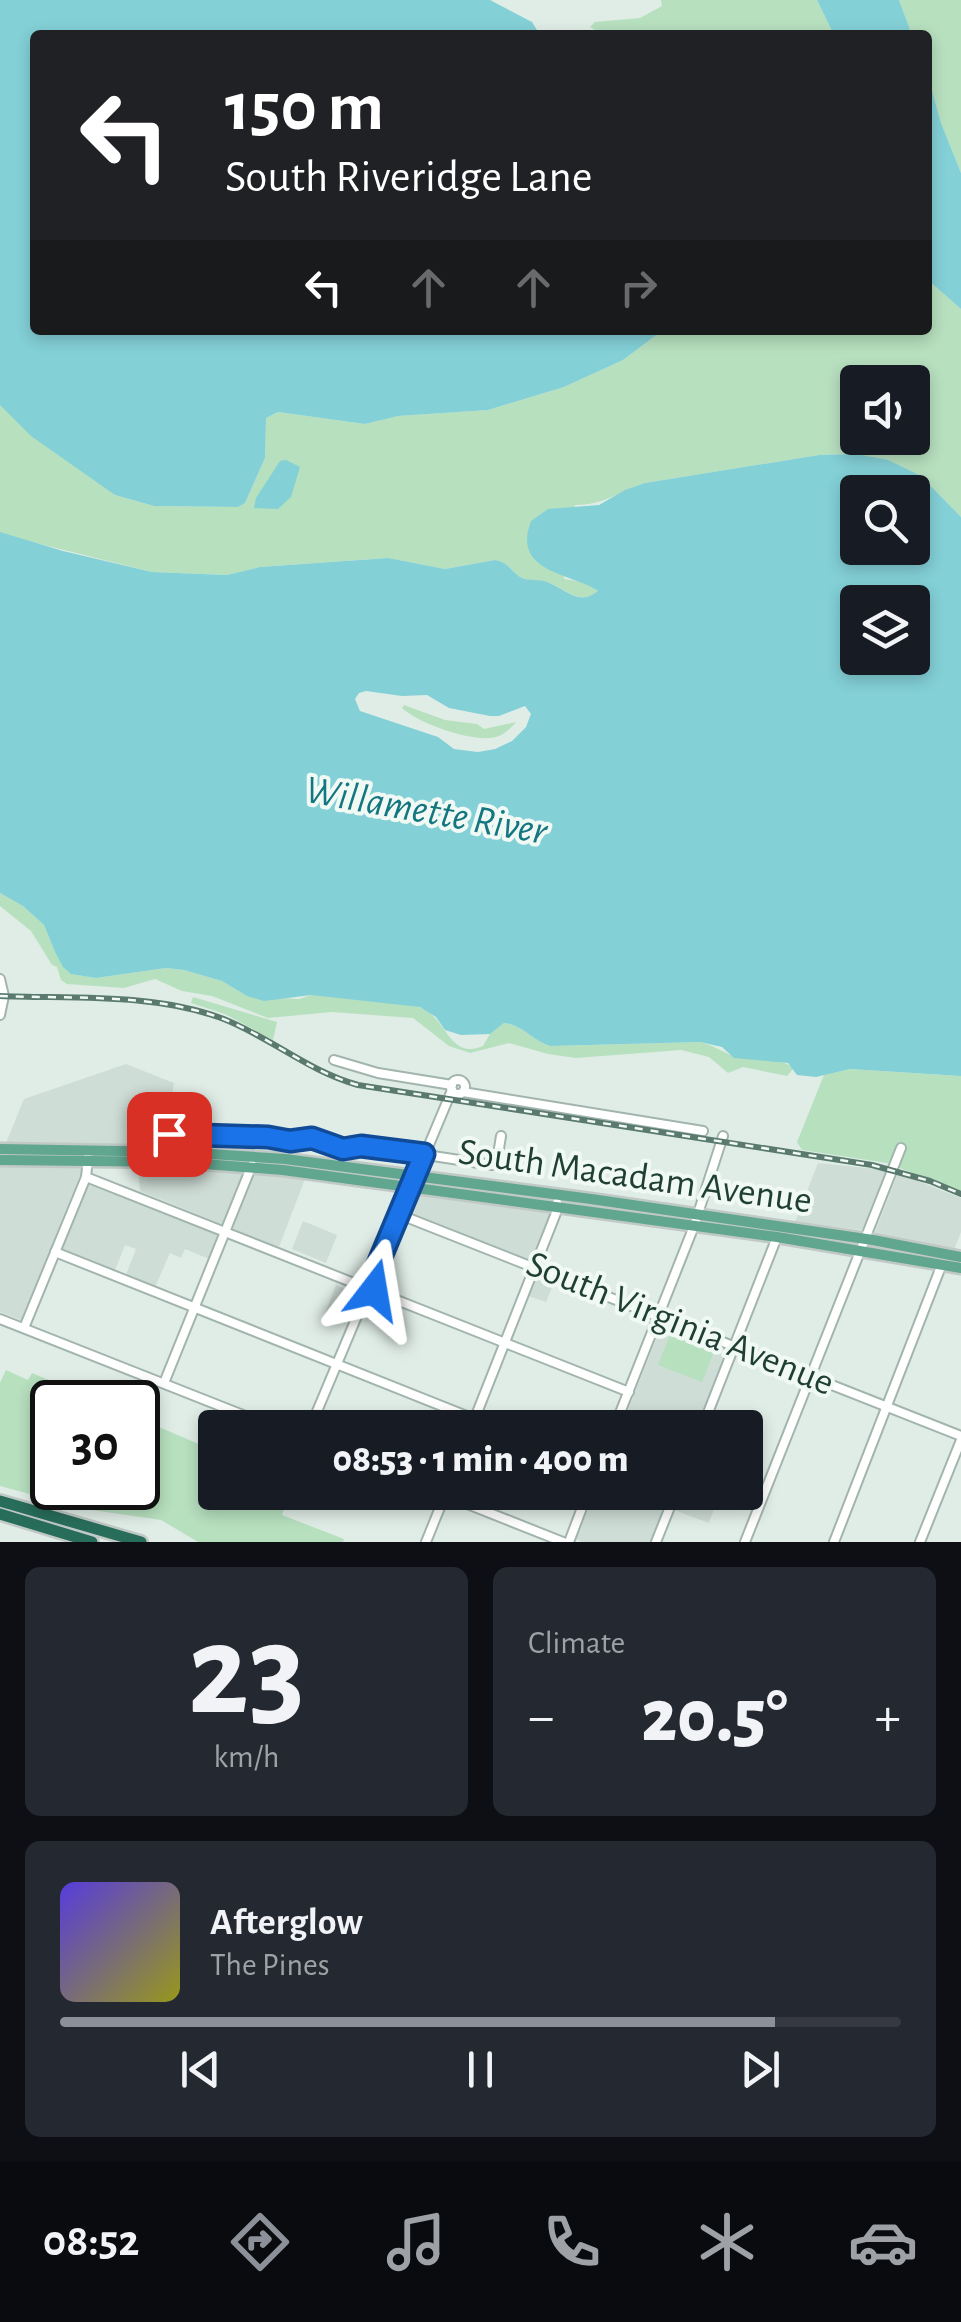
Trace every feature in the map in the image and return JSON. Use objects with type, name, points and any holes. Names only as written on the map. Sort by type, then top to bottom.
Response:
[{"type":"highway","points":[[0,1501],[141,1542]]},
{"type":"highway","points":[[0,1514],[92,1542]]},
{"type":"main road","name":"South Macadam Avenue","points":[[0,1150],[253,1161],[961,1257]]},
{"type":"main road","name":"South Macadam Avenue","points":[[0,1160],[89,1156]]},
{"type":"main road","name":"South Macadam Avenue","points":[[696,1221],[777,1237],[862,1245],[961,1268]]},
{"type":"street","points":[[0,979],[4,996],[0,1015]]},
{"type":"street","points":[[334,1060],[378,1072],[443,1081],[452,1088]]},
{"type":"street","points":[[317,1410],[411,1182],[452,1088],[461,1080],[465,1085],[463,1092],[702,1130]]},
{"type":"street","points":[[169,1134],[290,1141],[305,1138],[343,1149],[361,1146],[442,1160],[494,1164],[501,1136]]},
{"type":"street","points":[[622,1410],[696,1221],[723,1136]]},
{"type":"street","points":[[745,1542],[901,1148]]},
{"type":"street","points":[[24,1328],[86,1177],[89,1156]]},
{"type":"street","points":[[164,1383],[253,1161]]},
{"type":"street","points":[[86,1177],[629,1392]]},
{"type":"street","points":[[478,1410],[557,1200]]},
{"type":"street","name":"South Virginia Avenue","points":[[398,1214],[961,1438]]},
{"type":"street","points":[[709,1410],[777,1237]]},
{"type":"street","points":[[55,1252],[443,1410]]},
{"type":"street","points":[[834,1542],[942,1264]]},
{"type":"street","points":[[0,1318],[231,1410]]},
{"type":"street","points":[[920,1542],[961,1438]]},
{"type":"street","points":[[426,1542],[437,1510]]},
{"type":"street","points":[[483,1510],[566,1542],[580,1510]]},
{"type":"street","points":[[656,1542],[669,1510]]},
{"type":"shaded area","points":[[126,1064],[174,1083],[163,1147],[6,1143],[24,1099]]},
{"type":"shaded area","points":[[818,1163],[886,1170],[862,1230],[795,1222]]},
{"type":"shaded area","points":[[0,1164],[84,1165],[21,1320],[0,1312]]},
{"type":"shaded area","points":[[138,1164],[306,1176],[279,1247],[140,1191]]},
{"type":"shaded area","points":[[898,1173],[961,1198],[961,1232],[954,1250],[874,1235]]},
{"type":"shaded area","points":[[89,1185],[215,1232],[218,1236],[209,1259],[185,1249],[181,1258],[170,1253],[155,1287],[126,1275],[136,1249],[125,1245],[115,1270],[63,1250]]},
{"type":"shaded area","points":[[412,1195],[549,1208],[552,1215],[534,1257],[526,1260],[408,1212]]},
{"type":"shaded area","points":[[303,1221],[337,1235],[326,1263],[292,1249]]},
{"type":"shaded area","points":[[538,1274],[555,1280],[546,1302],[528,1296]]},
{"type":"shaded area","points":[[336,1285],[357,1294],[345,1324],[324,1316]]},
{"type":"shaded area","points":[[662,1324],[728,1351],[704,1410],[628,1410]]},
{"type":"shaded area","points":[[588,1510],[664,1510],[652,1542],[576,1539]]},
{"type":"shaded area","points":[[674,1510],[714,1510],[709,1523]]},
{"type":"green space","points":[[661,0],[817,0],[832,30],[590,27],[595,22],[640,18],[662,6]]},
{"type":"green space","points":[[899,0],[961,0],[961,173],[932,90],[932,30],[910,30]]},
{"type":"green space","points":[[932,284],[961,309],[961,517],[930,485],[930,475],[918,475],[859,455],[930,455],[930,365],[840,365],[840,454],[645,483],[603,500],[575,505],[564,579],[585,582],[599,592],[592,596],[573,595],[547,582],[522,578],[495,560],[445,569],[387,558],[260,567],[227,575],[152,572],[0,534],[0,405],[115,495],[154,506],[237,507],[245,503],[265,458],[266,418],[278,412],[365,424],[398,416],[488,410],[564,387],[623,360],[656,335],[932,335]]},
{"type":"green space","points":[[404,705],[484,729],[516,722],[496,737],[474,737],[421,720],[402,708]]},
{"type":"green space","points":[[0,893],[23,906],[44,925],[55,952],[72,974],[96,978],[166,968],[222,981],[247,996],[299,999],[311,995],[397,1001],[430,1013],[463,1048],[483,1046],[504,1023],[550,1046],[700,1042],[734,1056],[774,1060],[794,1068],[787,1076],[743,1067],[728,1073],[709,1057],[681,1050],[576,1058],[509,1043],[470,1053],[449,1046],[413,1018],[332,1012],[268,1018],[155,979],[124,988],[67,984],[31,931],[0,906]]},
{"type":"green space","points":[[193,997],[277,1022],[273,1040],[225,1014],[191,1003]]},
{"type":"green space","points":[[850,1069],[961,1076],[961,1192],[887,1163],[802,1150],[797,1142],[824,1075]]},
{"type":"green space","points":[[670,1335],[714,1352],[702,1382],[658,1365]]},
{"type":"green space","points":[[6,1370],[28,1380],[32,1373],[49,1380],[30,1380],[30,1494],[0,1486],[0,1383]]},
{"type":"green space","points":[[160,1427],[198,1444],[198,1510],[284,1510],[282,1515],[344,1539],[198,1542],[161,1520],[92,1510],[160,1510]]},
{"type":"water","points":[[0,0],[490,0],[532,22],[537,30],[30,30],[30,335],[656,335],[623,360],[564,387],[488,410],[398,416],[365,424],[278,412],[266,418],[265,458],[245,503],[238,507],[154,506],[115,495],[31,436],[0,405]]},
{"type":"water","points":[[817,0],[899,0],[910,30],[832,30]]},
{"type":"water","points":[[932,90],[961,173],[961,309],[932,284]]},
{"type":"water","name":"Willamette River","points":[[819,455],[861,455],[888,460],[919,475],[840,475],[840,565],[930,565],[930,485],[961,517],[961,1076],[850,1069],[816,1077],[797,1075],[788,1063],[734,1058],[722,1047],[700,1042],[550,1046],[504,1023],[490,1034],[461,1035],[445,1030],[436,1017],[420,1007],[311,995],[264,1001],[222,981],[184,970],[166,968],[96,978],[71,974],[63,967],[44,925],[23,906],[0,893],[0,532],[152,572],[227,575],[260,567],[388,558],[445,569],[495,560],[522,578],[547,582],[585,597],[598,591],[547,569],[529,551],[531,521],[548,509],[599,505],[645,483]],"holes":[[[366,691],[427,695],[449,708],[490,716],[525,706],[531,714],[526,727],[512,741],[495,749],[454,749],[438,737],[360,711],[355,699]]]},
{"type":"water","points":[[280,461],[300,467],[291,497],[278,509],[254,508],[256,498]]},
{"type":"railway","points":[[0,996],[167,1004],[239,1025],[322,1071],[358,1085],[872,1165],[961,1194]]},
{"type":"route","points":[[169,1134],[290,1141],[312,1138],[343,1149],[361,1146],[424,1154],[368,1288],[374,1290]]}]
